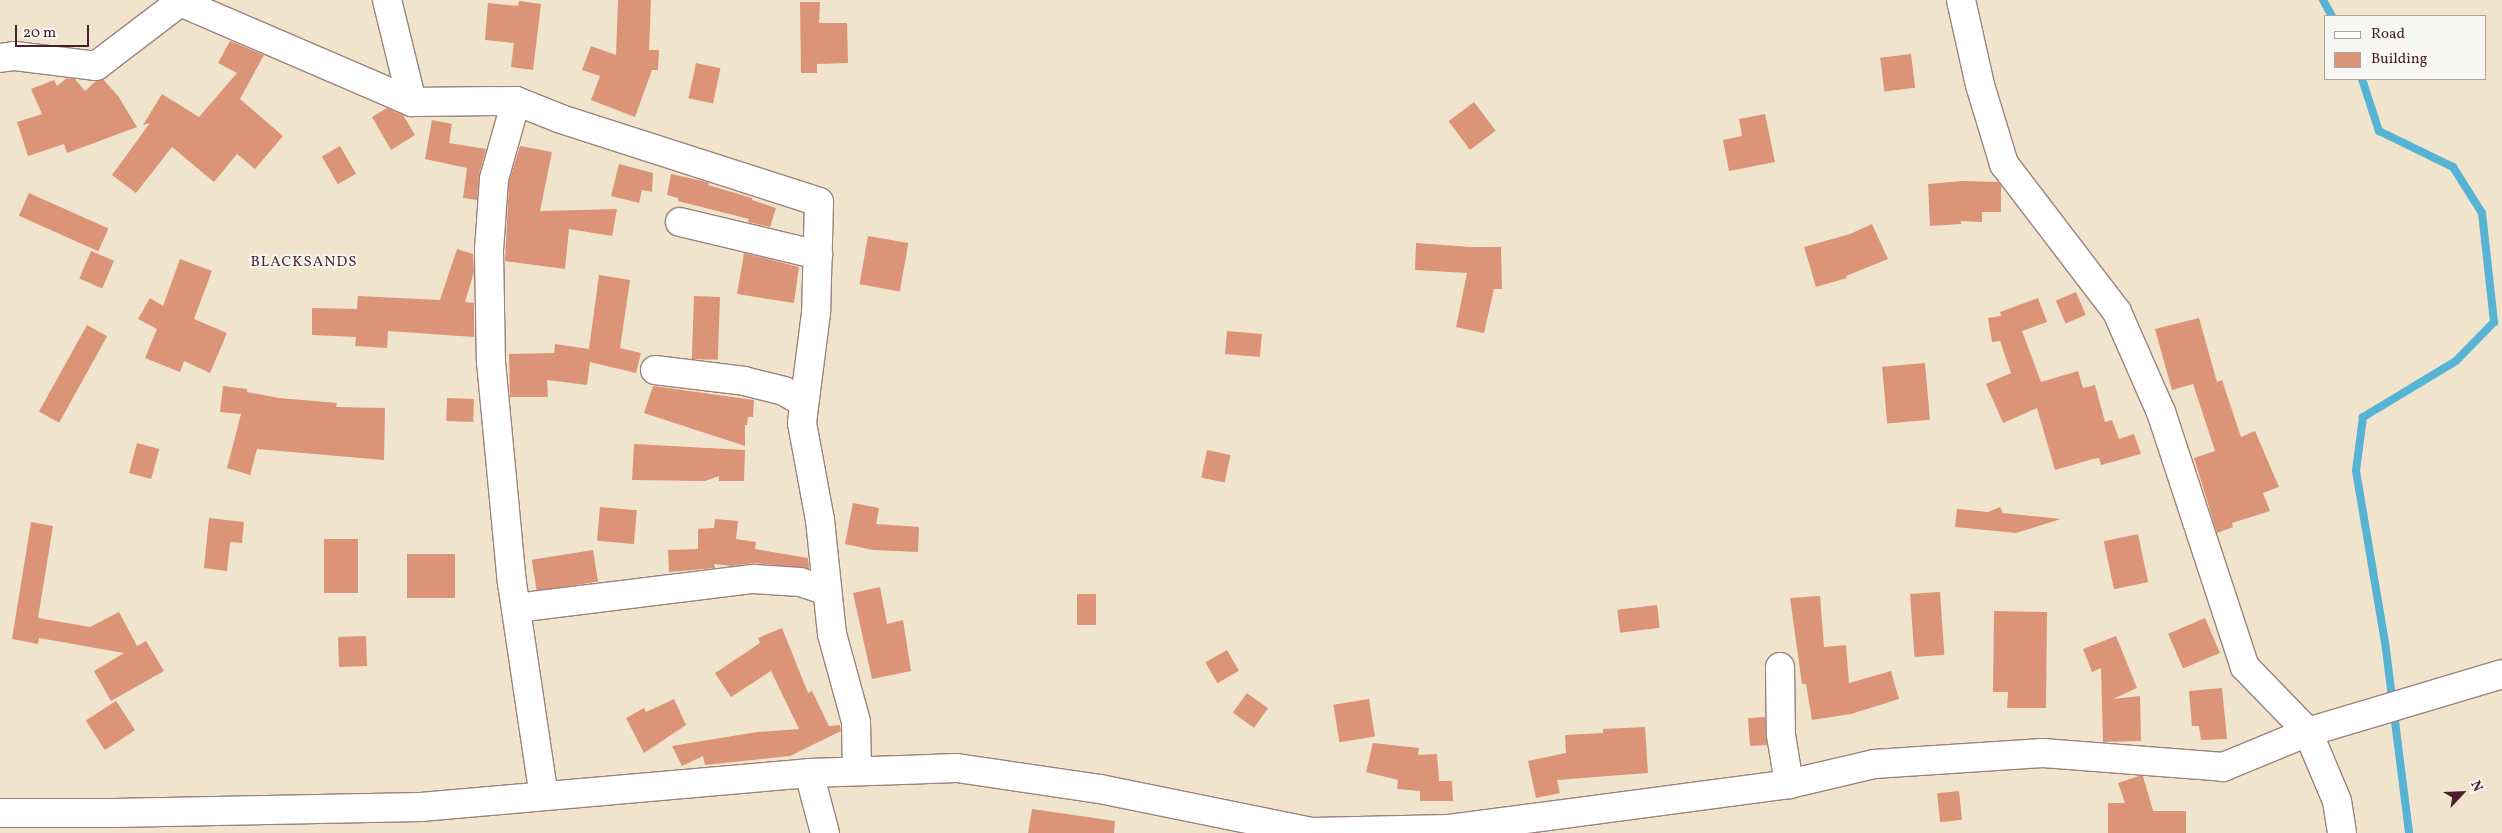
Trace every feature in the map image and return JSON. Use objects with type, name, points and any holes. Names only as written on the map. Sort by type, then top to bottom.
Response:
[{"type":"street","points":[[387,0],[412,102]]},
{"type":"street","points":[[1961,0],[1980,85],[2004,164],[2118,312],[2161,412],[2246,667],[2308,732],[2337,800],[2342,833]]},
{"type":"street","points":[[2,54],[96,66],[180,2],[412,102],[516,101],[561,119],[819,202],[816,313],[802,424],[820,520],[832,634],[856,722],[857,771]]},
{"type":"street","points":[[516,101],[494,179],[488,251],[494,400],[516,608],[544,796]]},
{"type":"street","points":[[680,222],[818,255]]},
{"type":"street","points":[[654,370],[744,381],[784,391],[804,403]]},
{"type":"street","points":[[516,608],[753,579],[800,582],[827,591]]},
{"type":"street","points":[[1780,667],[1782,735],[1789,784]]},
{"type":"street","points":[[0,812],[122,813],[421,807],[809,772],[957,768],[1100,789],[1312,832],[1449,829],[1789,784],[1874,764],[2043,753],[2223,767],[2308,732],[2502,674]]},
{"type":"street","points":[[809,772],[825,833]]},
{"type":"building","points":[[618,0],[651,0],[649,50],[659,50],[658,70],[652,70],[635,117],[591,100],[600,76],[582,70],[591,46],[616,55]]},
{"type":"building","points":[[519,1],[541,4],[533,70],[511,67],[514,43],[485,40],[488,3],[518,6]]},
{"type":"building","points":[[800,2],[820,2],[819,23],[847,23],[848,63],[817,64],[817,73],[801,73]]},
{"type":"building","points":[[230,41],[264,55],[240,99],[283,136],[255,169],[237,154],[214,182],[172,147],[136,193],[112,175],[150,123],[143,125],[162,94],[199,117],[237,73],[218,63]]},
{"type":"building","points":[[1911,54],[1915,88],[1884,92],[1880,58]]},
{"type":"building","points":[[696,63],[720,68],[713,103],[689,98]]},
{"type":"building","points":[[67,78],[75,79],[85,91],[96,81],[103,79],[118,96],[137,127],[67,153],[64,144],[28,156],[17,122],[42,114],[31,89],[54,80],[57,86]]},
{"type":"building","points":[[1474,102],[1496,131],[1470,150],[1448,121]]},
{"type":"building","points":[[387,108],[403,115],[415,135],[391,150],[372,117]]},
{"type":"building","points":[[1765,114],[1775,162],[1729,171],[1723,140],[1742,136],[1739,119]]},
{"type":"building","points":[[432,120],[452,124],[449,143],[486,149],[479,175],[477,200],[463,198],[467,168],[425,159]]},
{"type":"building","points":[[340,146],[356,174],[338,184],[322,156]]},
{"type":"building","points":[[520,146],[552,152],[540,211],[617,209],[612,236],[569,229],[565,269],[505,261],[509,182]]},
{"type":"building","points":[[619,164],[653,173],[652,192],[642,190],[639,203],[611,196]]},
{"type":"building","points":[[671,174],[703,181],[709,183],[708,185],[752,198],[752,200],[776,208],[770,227],[748,222],[749,219],[678,201],[678,198],[667,195]]},
{"type":"building","points":[[1963,181],[1998,182],[2001,186],[2001,212],[1982,212],[1982,222],[1961,221],[1961,224],[1930,226],[1928,184]]},
{"type":"building","points":[[29,193],[108,228],[98,251],[19,216]]},
{"type":"building","points":[[1872,224],[1888,259],[1846,276],[1847,278],[1816,287],[1804,247],[1850,234]]},
{"type":"building","points":[[868,236],[908,243],[900,291],[859,284]]},
{"type":"building","points":[[1416,243],[1501,247],[1502,289],[1494,289],[1484,333],[1456,327],[1467,273],[1415,270]]},
{"type":"building","points":[[457,249],[473,254],[474,272],[465,302],[474,303],[474,337],[388,331],[387,348],[355,346],[356,337],[312,335],[312,308],[357,309],[358,296],[440,300]]},
{"type":"building","points":[[91,251],[114,261],[102,288],[79,279]]},
{"type":"building","points":[[744,253],[799,267],[794,303],[737,294]]},
{"type":"building","points":[[180,259],[212,271],[194,319],[227,333],[210,373],[184,361],[180,372],[145,358],[157,329],[138,319],[150,298],[163,306]]},
{"type":"building","points":[[599,275],[630,280],[620,348],[641,353],[636,373],[590,362],[587,385],[547,380],[548,397],[510,397],[509,354],[554,353],[555,344],[589,349]]},
{"type":"building","points":[[2076,292],[2086,315],[2066,324],[2056,301]]},
{"type":"building","points":[[694,296],[720,297],[718,360],[692,359]]},
{"type":"building","points":[[2038,298],[2047,322],[2022,331],[2041,382],[2078,371],[2083,388],[2095,385],[2105,422],[2112,420],[2119,439],[2134,434],[2141,454],[2101,465],[2099,458],[2093,459],[2055,470],[2037,408],[2003,423],[1986,384],[2011,373],[2000,341],[1992,342],[1988,318],[2001,316],[2000,312]]},
{"type":"building","points":[[2199,318],[2217,382],[2222,380],[2241,437],[2255,431],[2279,487],[2263,493],[2270,511],[2232,523],[2233,527],[2217,533],[2194,458],[2215,451],[2193,384],[2172,390],[2155,329]]},
{"type":"building","points":[[87,325],[107,336],[59,423],[39,412]]},
{"type":"building","points":[[1227,331],[1262,334],[1260,357],[1225,354]]},
{"type":"building","points":[[1925,363],[1930,420],[1887,424],[1882,367]]},
{"type":"building","points":[[223,386],[247,389],[247,392],[279,398],[337,403],[336,407],[385,408],[384,460],[257,449],[250,475],[227,468],[241,414],[220,412]]},
{"type":"building","points":[[653,386],[754,400],[753,417],[748,417],[747,425],[745,425],[745,446],[644,413]]},
{"type":"building","points":[[447,398],[474,399],[473,422],[446,421]]},
{"type":"building","points":[[137,443],[159,449],[151,479],[129,473]]},
{"type":"building","points":[[634,444],[745,450],[744,481],[719,481],[719,476],[705,481],[632,480]]},
{"type":"building","points":[[1207,450],[1230,455],[1225,482],[1201,477]]},
{"type":"building","points":[[853,503],[879,508],[876,524],[919,527],[918,552],[873,550],[845,544]]},
{"type":"building","points":[[600,507],[637,510],[634,544],[597,541]]},
{"type":"building","points":[[2000,507],[2003,513],[2061,519],[2016,533],[1955,527],[1957,509],[1988,512]]},
{"type":"building","points":[[209,518],[244,522],[242,543],[230,542],[227,571],[204,568]]},
{"type":"building","points":[[715,519],[738,521],[736,539],[756,542],[755,549],[808,558],[809,569],[754,563],[732,566],[714,564],[715,568],[669,572],[668,550],[698,549],[698,529],[714,528]]},
{"type":"building","points":[[31,522],[53,526],[38,618],[90,627],[119,612],[137,646],[146,641],[164,671],[111,701],[94,671],[124,653],[39,638],[38,644],[12,639]]},
{"type":"building","points":[[2138,534],[2148,582],[2114,589],[2104,541]]},
{"type":"building","points":[[324,539],[358,539],[358,593],[324,593]]},
{"type":"building","points":[[593,550],[598,582],[537,591],[532,560]]},
{"type":"building","points":[[407,554],[455,554],[455,598],[407,598]]},
{"type":"building","points":[[880,587],[887,624],[903,620],[911,671],[872,679],[853,593]]},
{"type":"building","points":[[1940,592],[1944,655],[1914,657],[1910,594]]},
{"type":"building","points":[[1077,594],[1096,594],[1096,625],[1077,625]]},
{"type":"building","points":[[1820,596],[1824,647],[1846,645],[1849,683],[1891,671],[1899,699],[1851,714],[1812,720],[1806,684],[1802,684],[1790,598]]},
{"type":"building","points":[[1657,605],[1660,628],[1620,633],[1617,610]]},
{"type":"building","points":[[1994,611],[2047,612],[2046,708],[2007,708],[2008,692],[1993,692]]},
{"type":"building","points":[[2205,618],[2220,653],[2183,669],[2168,634]]},
{"type":"building","points":[[782,628],[808,693],[812,691],[829,726],[840,725],[841,731],[790,756],[705,765],[703,756],[682,766],[672,746],[757,732],[799,729],[771,671],[731,697],[715,673],[760,643],[758,638]]},
{"type":"building","points":[[366,636],[367,666],[339,667],[338,637]]},
{"type":"building","points":[[2116,636],[2137,688],[2113,699],[2140,696],[2141,741],[2103,742],[2101,668],[2092,672],[2083,649]]},
{"type":"building","points":[[1227,650],[1239,671],[1217,683],[1205,662]]},
{"type":"building","points":[[2222,688],[2227,739],[2201,740],[2199,726],[2192,726],[2189,691]]},
{"type":"building","points":[[1247,693],[1268,708],[1254,728],[1233,712]]},
{"type":"building","points":[[674,699],[686,725],[644,753],[626,718],[644,708],[646,712]]},
{"type":"building","points":[[1369,699],[1375,737],[1339,742],[1333,705]]},
{"type":"building","points":[[116,701],[135,730],[105,750],[86,721]]},
{"type":"building","points":[[1765,717],[1767,745],[1750,746],[1748,718]]},
{"type":"building","points":[[1645,727],[1648,773],[1557,780],[1560,793],[1536,798],[1528,761],[1566,753],[1565,735],[1603,733],[1603,729]]},
{"type":"building","points":[[1373,743],[1419,748],[1418,755],[1437,754],[1439,781],[1452,781],[1453,801],[1420,801],[1420,791],[1397,789],[1398,780],[1366,772]]},
{"type":"building","points":[[2143,776],[2153,811],[2186,811],[2186,833],[2108,833],[2108,803],[2125,803],[2118,783]]},
{"type":"building","points":[[1959,791],[1962,820],[1940,822],[1937,793]]},
{"type":"building","points":[[1032,809],[1115,821],[1114,833],[1028,833]]},
{"type":"waterway","points":[[2323,0],[2331,15]]},
{"type":"waterway","points":[[2362,80],[2379,131],[2453,167],[2482,213],[2494,322],[2456,361],[2363,417],[2356,471],[2385,642],[2409,833]]},
{"type":"district","name":"BLACKSANDS","points":[[304,263]]}]
